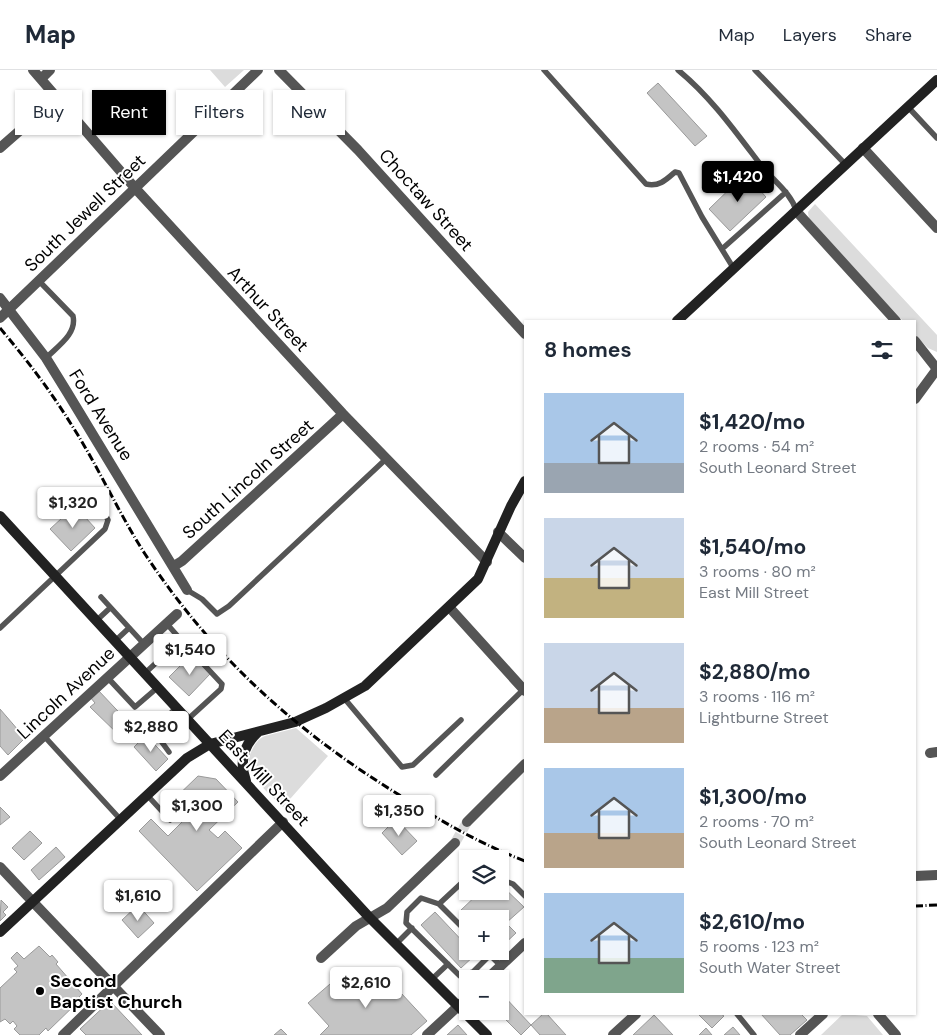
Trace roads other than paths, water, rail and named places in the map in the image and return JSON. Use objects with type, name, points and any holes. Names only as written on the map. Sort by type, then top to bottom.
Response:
[{"type":"main road","points":[[678,320],[937,80]]},
{"type":"main road","points":[[0,932],[187,758],[210,744],[295,722],[365,686],[478,579],[498,532],[524,483]]},
{"type":"main road","name":"East Mill Street","points":[[0,516],[369,917],[488,1035]]},
{"type":"main road","points":[[248,784],[242,771],[243,756],[248,743],[258,732]]},
{"type":"street","name":"Arthur Street","points":[[33,70],[51,90]]},
{"type":"street","points":[[41,79],[50,70]]},
{"type":"street","name":"South Jewell Street","points":[[0,318],[258,70]]},
{"type":"street","name":"Choctaw Street","points":[[279,70],[358,150],[524,333]]},
{"type":"street","name":"Arthur Street","points":[[82,126],[135,188],[343,414],[486,562]]},
{"type":"street","points":[[0,148],[15,135]]},
{"type":"street","points":[[863,148],[937,228]]},
{"type":"street","points":[[796,212],[895,320]]},
{"type":"street","name":"Ford Avenue","points":[[0,298],[46,358],[188,590]]},
{"type":"street","points":[[916,342],[937,369],[916,398]]},
{"type":"street","name":"South Lincoln Street","points":[[174,566],[182,561],[343,414]]},
{"type":"street","points":[[498,532],[508,538],[524,557]]},
{"type":"street","points":[[449,607],[524,690]]},
{"type":"street","name":"Lincoln Avenue","points":[[0,776],[176,614]]},
{"type":"street","points":[[467,822],[524,765]]},
{"type":"street","points":[[63,1035],[283,822]]},
{"type":"street","points":[[321,958],[369,917],[387,908],[455,843]]},
{"type":"street","points":[[0,867],[160,1035]]},
{"type":"street","points":[[916,876],[937,875]]},
{"type":"street","points":[[497,970],[524,944]]},
{"type":"street","points":[[427,1035],[458,1006]]},
{"type":"street","points":[[613,1035],[635,1015]]},
{"type":"street","points":[[800,1035],[822,1015]]},
{"type":"street","points":[[879,1015],[896,1035]]},
{"type":"lane","points":[[544,70],[646,184],[653,186],[663,182],[675,172],[680,173],[702,217],[734,269]]},
{"type":"lane","points":[[678,70],[736,130],[760,164],[792,199],[796,212]]},
{"type":"lane","points":[[755,70],[846,165]]},
{"type":"lane","points":[[908,107],[937,138]]},
{"type":"lane","points":[[722,249],[786,192]]},
{"type":"lane","points":[[39,281],[73,316],[74,324],[70,334],[46,358]]},
{"type":"lane","points":[[188,590],[202,599],[217,614],[229,606],[386,459]]},
{"type":"lane","points":[[0,628],[105,529],[108,520],[105,514],[93,503]]},
{"type":"lane","points":[[101,597],[144,644]]},
{"type":"lane","points":[[96,621],[110,608]]},
{"type":"lane","points":[[166,624],[222,684],[221,689],[187,720]]},
{"type":"lane","points":[[114,642],[129,628]]},
{"type":"lane","points":[[144,674],[182,640]]},
{"type":"lane","points":[[107,677],[135,707],[157,688]]},
{"type":"lane","points":[[436,775],[524,690]]},
{"type":"lane","points":[[344,698],[402,767],[413,765],[461,720]]},
{"type":"lane","points":[[169,752],[161,741],[156,728],[176,708]]},
{"type":"lane","points":[[44,736],[121,820]]},
{"type":"lane","points":[[147,795],[170,820]]},
{"type":"lane","points":[[509,883],[524,895]]},
{"type":"lane","points":[[439,904],[459,885]]},
{"type":"lane","points":[[459,924],[439,904],[421,898],[407,912],[406,923],[460,976],[473,972],[482,960]]},
{"type":"lane","points":[[396,944],[412,928]]},
{"type":"lane","points":[[495,960],[501,966]]},
{"type":"lane","points":[[431,980],[448,964]]},
{"type":"lane","points":[[738,1015],[754,1035]]},
{"type":"tunnel","points":[[455,843],[467,822]]},
{"type":"railway","points":[[0,328],[63,411],[145,554],[172,593],[231,662],[296,722],[369,776],[451,826],[495,849],[524,861]]},
{"type":"railway","points":[[916,906],[937,905]]},
{"type":"place","name":"Second Baptist Church","points":[[40,991]]}]
